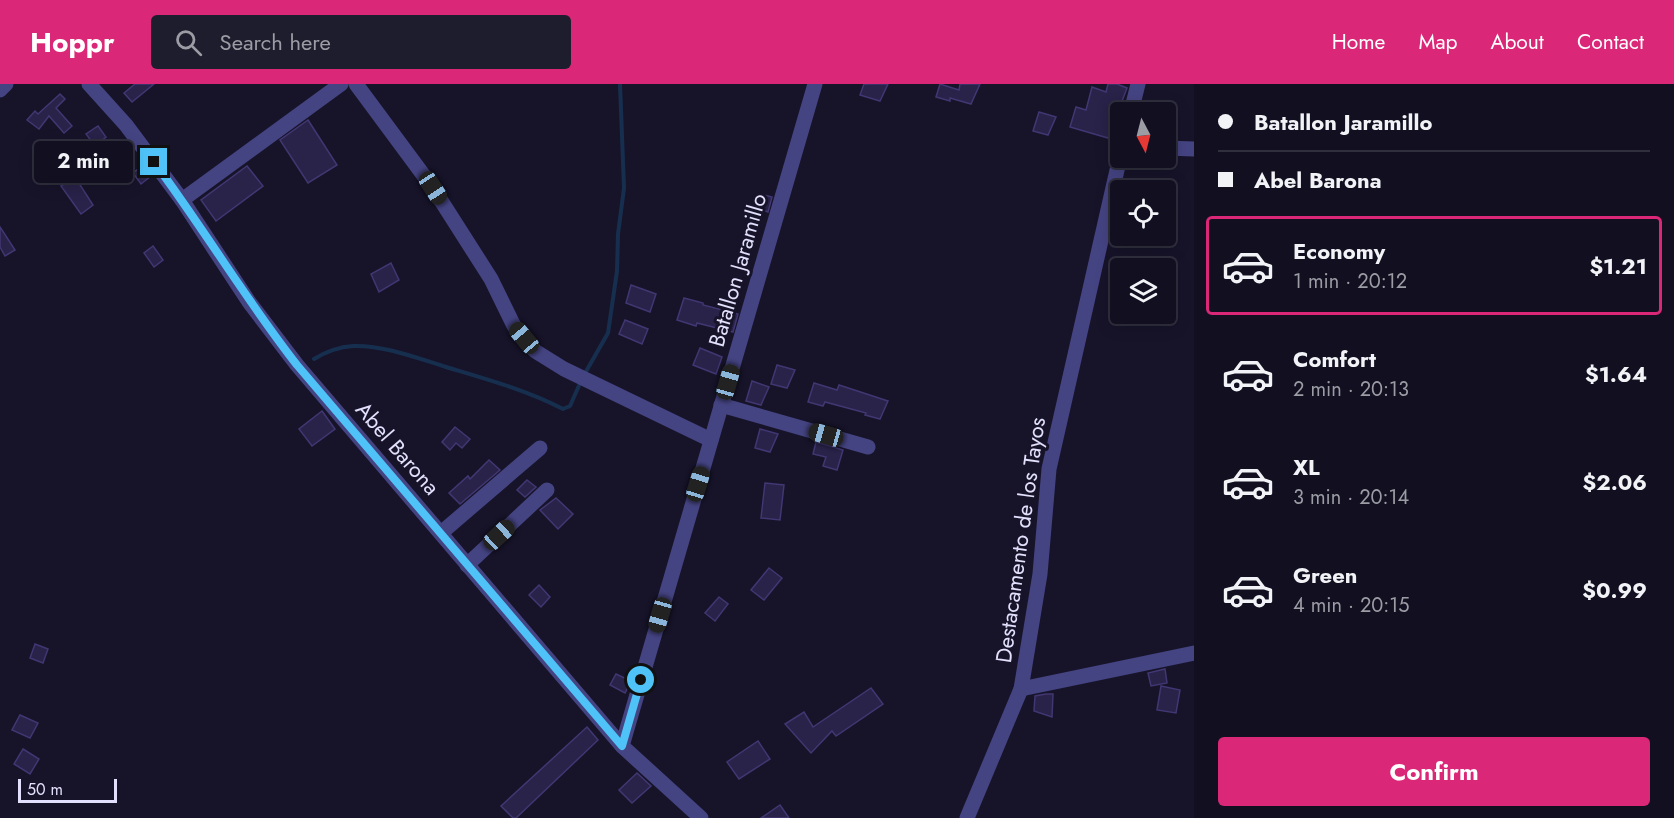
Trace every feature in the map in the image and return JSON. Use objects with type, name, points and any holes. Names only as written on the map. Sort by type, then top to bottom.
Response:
[{"type":"street","points":[[0,90],[6,84]]},
{"type":"street","name":"Abel Barona","points":[[89,84],[126,125],[182,200],[249,302],[290,357],[622,746],[701,818]]},
{"type":"street","points":[[182,200],[341,84]]},
{"type":"street","points":[[356,84],[433,188],[491,279],[514,326],[535,351],[564,369],[711,440]]},
{"type":"street","name":"Batallon Jaramillo","points":[[622,746],[815,84]]},
{"type":"street","points":[[1134,102],[1138,84]]},
{"type":"street","points":[[1176,148],[1194,149]]},
{"type":"street","name":"Destacamento de los Tayos","points":[[967,818],[1021,689],[1040,574],[1049,468],[1117,168]]},
{"type":"street","points":[[721,405],[868,447]]},
{"type":"street","points":[[441,532],[540,448]]},
{"type":"street","points":[[467,565],[547,490]]},
{"type":"street","points":[[1021,689],[1194,653]]},
{"type":"building","points":[[135,84],[154,84],[132,102],[124,93]]},
{"type":"building","points":[[864,84],[888,84],[880,101],[860,95]]},
{"type":"building","points":[[940,84],[959,90],[960,84],[980,84],[971,104],[936,97]]},
{"type":"building","points":[[1108,84],[1117,84],[1127,88],[1122,102],[1110,102],[1108,138],[1070,127],[1076,107],[1086,110],[1092,87],[1106,92]]},
{"type":"building","points":[[60,94],[65,99],[56,108],[72,126],[64,133],[49,116],[39,129],[27,120],[35,111],[38,114]]},
{"type":"building","points":[[1039,112],[1056,117],[1048,135],[1033,131]]},
{"type":"building","points":[[308,120],[337,165],[308,183],[280,140]]},
{"type":"building","points":[[98,126],[106,137],[95,146],[86,134]]},
{"type":"building","points":[[142,166],[151,176],[141,184],[133,173]]},
{"type":"building","points":[[247,166],[263,186],[216,221],[201,200]]},
{"type":"building","points":[[75,177],[93,205],[81,214],[61,186]]},
{"type":"building","points":[[764,195],[772,197],[768,212],[758,208]]},
{"type":"building","points":[[0,227],[15,250],[5,256],[0,247]]},
{"type":"building","points":[[153,246],[163,260],[154,267],[144,253]]},
{"type":"building","points":[[391,263],[399,280],[379,292],[371,274]]},
{"type":"building","points":[[631,285],[656,294],[650,312],[626,303]]},
{"type":"building","points":[[684,298],[738,314],[733,332],[697,323],[696,326],[677,320]]},
{"type":"building","points":[[625,320],[648,329],[642,344],[619,334]]},
{"type":"building","points":[[700,348],[722,357],[716,374],[693,365]]},
{"type":"building","points":[[777,365],[795,370],[787,388],[771,384]]},
{"type":"building","points":[[752,381],[769,387],[761,405],[746,401]]},
{"type":"building","points":[[814,383],[837,390],[839,385],[888,401],[880,419],[825,402],[823,406],[808,402]]},
{"type":"building","points":[[322,411],[335,429],[312,446],[299,429]]},
{"type":"building","points":[[455,427],[470,439],[462,448],[456,443],[450,450],[442,442]]},
{"type":"building","points":[[760,429],[778,434],[770,452],[755,448]]},
{"type":"building","points":[[816,442],[843,450],[837,470],[823,466],[826,457],[813,454]]},
{"type":"building","points":[[489,460],[500,470],[460,504],[449,493],[468,476],[470,479]]},
{"type":"building","points":[[527,480],[536,487],[525,497],[517,490]]},
{"type":"building","points":[[765,483],[784,485],[780,520],[761,518]]},
{"type":"building","points":[[556,498],[573,514],[558,529],[540,510]]},
{"type":"building","points":[[769,568],[782,578],[764,600],[751,590]]},
{"type":"building","points":[[539,585],[550,597],[541,607],[529,595]]},
{"type":"building","points":[[719,597],[728,604],[715,621],[705,613]]},
{"type":"building","points":[[35,644],[48,649],[43,663],[30,658]]},
{"type":"building","points":[[1165,669],[1167,683],[1151,686],[1148,673]]},
{"type":"building","points":[[616,674],[631,681],[625,693],[610,685]]},
{"type":"building","points":[[1161,686],[1180,690],[1176,713],[1157,710]]},
{"type":"building","points":[[871,688],[883,704],[836,736],[832,731],[811,753],[785,724],[804,712],[813,727]]},
{"type":"building","points":[[1053,694],[1052,717],[1034,711],[1035,696]]},
{"type":"building","points":[[20,715],[38,723],[30,738],[12,730]]},
{"type":"building","points":[[587,727],[598,740],[516,818],[513,818],[501,806]]},
{"type":"building","points":[[758,741],[770,759],[739,779],[727,762]]},
{"type":"building","points":[[23,749],[39,759],[30,774],[14,764]]},
{"type":"building","points":[[637,773],[651,786],[632,803],[619,790]]},
{"type":"building","points":[[780,805],[789,818],[761,818]]},
{"type":"waterway","points":[[584,375],[608,333],[617,271],[618,234],[624,188],[620,84]]},
{"type":"waterway","points":[[314,359],[333,350],[348,347],[365,346],[388,350],[506,385],[563,409],[570,406],[581,381]]},
{"type":"route","points":[[154,162],[182,200],[249,302],[297,365],[622,746],[641,680]]}]
